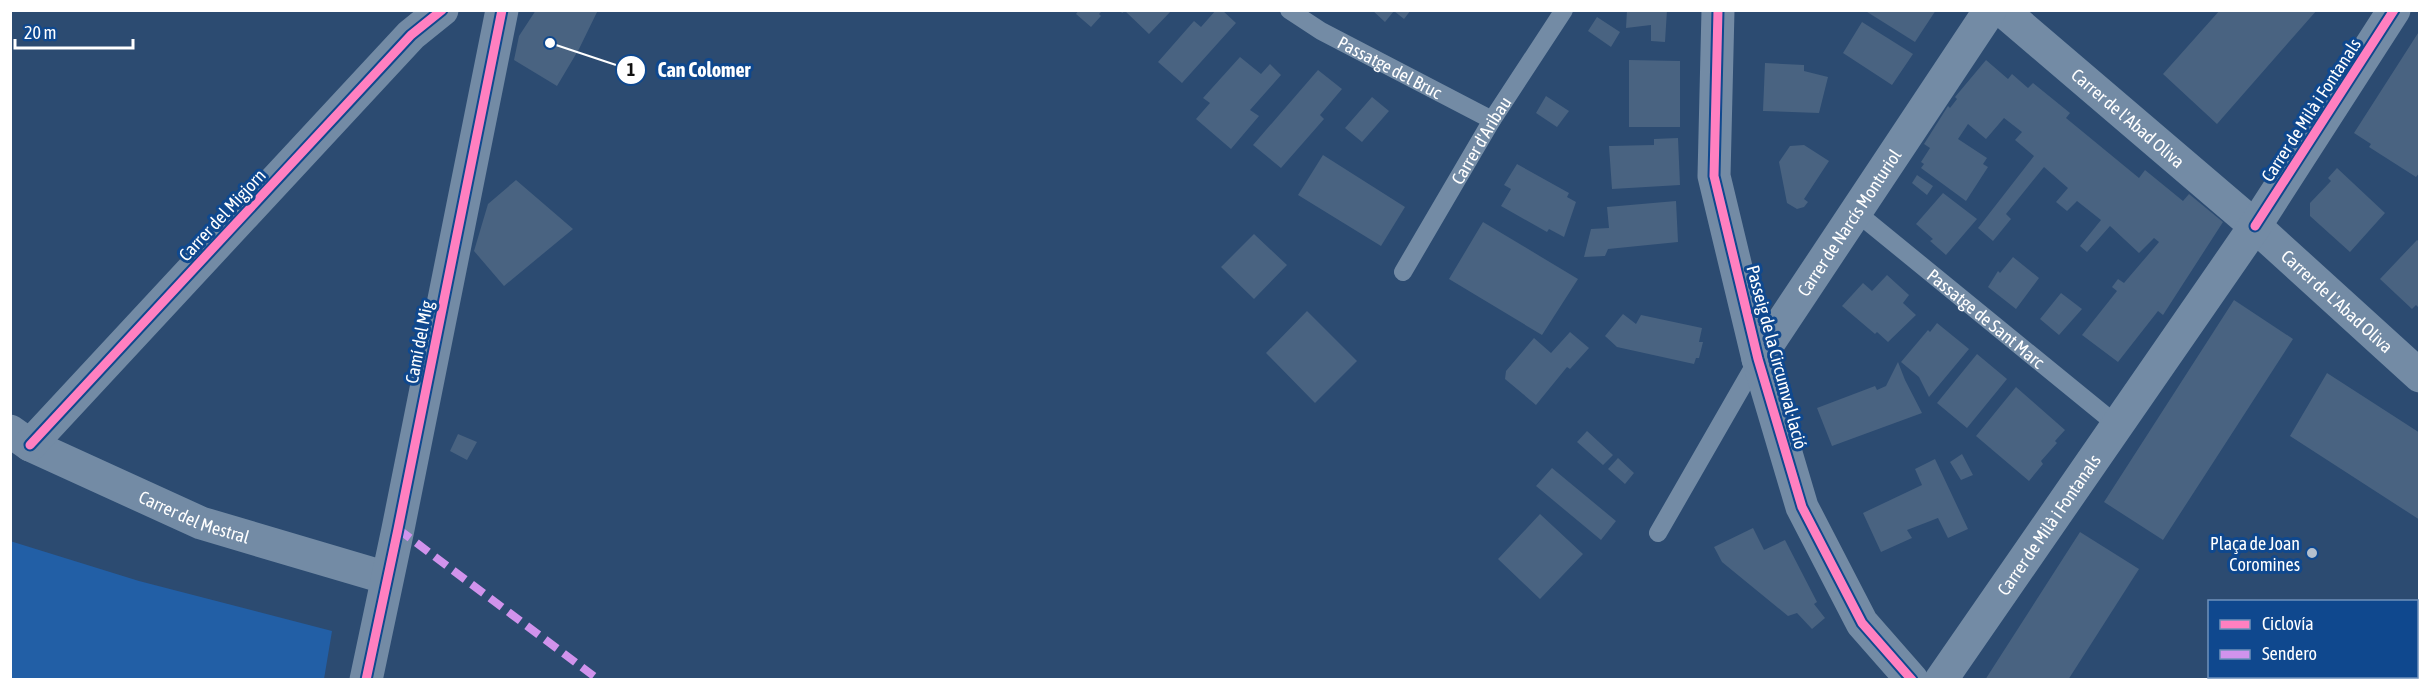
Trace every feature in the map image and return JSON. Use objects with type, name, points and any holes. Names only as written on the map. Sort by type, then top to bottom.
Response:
[{"type":"street","name":"Carrer del Migjorn","points":[[20,438],[411,35],[442,10]]},
{"type":"street","name":"Camí del Mig","points":[[366,680],[502,10]]},
{"type":"street","name":"Passeig de la Circumval·lació","points":[[1718,10],[1714,176],[1758,359],[1802,507],[1862,623],[1912,680]]},
{"type":"street","name":"Carrer de Narcís Monturiol","points":[[1758,359],[1990,10]]},
{"type":"street","name":"Carrer de l'Abad Oliva","points":[[2002,10],[2255,226]]},
{"type":"street","name":"Carrer de Milà i Fontanals","points":[[1941,680],[2255,226],[2394,10]]},
{"type":"street","name":"Carrer de L'Abad Oliva","points":[[2255,226],[2420,376]]},
{"type":"street","name":"Carrer del Mestral","points":[[20,438],[201,523],[387,578]]},
{"type":"lane","name":"Passatge del Bruc","points":[[1288,10],[1321,31],[1492,120]]},
{"type":"lane","name":"Carrer d'Aribau","points":[[1403,272],[1492,120],[1564,10]]},
{"type":"lane","name":"Passatge de Sant Marc","points":[[1856,212],[2117,425]]},
{"type":"lane","name":"Carrer de Narcís Monturiol","points":[[1658,533],[1758,359]]},
{"type":"shaded area","points":[[10,541],[139,581],[332,631],[324,679],[11,679]]},
{"type":"building","points":[[536,10],[598,10],[557,86],[514,60],[519,36]]},
{"type":"building","points":[[1079,10],[1103,10],[1099,14],[1101,16],[1091,27],[1076,14]]},
{"type":"building","points":[[1120,10],[1172,10],[1149,34],[1125,11],[1122,13]]},
{"type":"building","points":[[1216,10],[1222,10],[1236,23],[1182,83],[1158,62],[1194,21],[1201,27]]},
{"type":"building","points":[[1372,10],[1411,10],[1404,19],[1394,11],[1385,22]]},
{"type":"building","points":[[1627,10],[1667,10],[1665,42],[1651,41],[1651,25],[1626,28]]},
{"type":"building","points":[[1864,10],[1936,10],[1915,42]]},
{"type":"building","points":[[2220,10],[2317,10],[2217,124],[2163,74]]},
{"type":"building","points":[[1597,17],[1620,32],[1611,47],[1588,31]]},
{"type":"building","points":[[1862,22],[1913,54],[1892,85],[1843,53]]},
{"type":"building","points":[[2420,30],[2420,172],[2416,177],[2369,147],[2371,144],[2354,133]]},
{"type":"building","points":[[1240,57],[1261,74],[1270,64],[1281,75],[1250,110],[1259,116],[1231,149],[1196,119],[1210,103],[1203,98]]},
{"type":"building","points":[[1629,60],[1680,61],[1680,127],[1629,127]]},
{"type":"building","points":[[1986,60],[2008,79],[2012,74],[2028,88],[2033,83],[2070,113],[2066,118],[2139,178],[2145,170],[2183,201],[2189,194],[2223,222],[2163,315],[2158,311],[2118,362],[2082,335],[2117,291],[2112,287],[2118,279],[2124,283],[2159,242],[2154,238],[2139,253],[2110,226],[2087,252],[2080,246],[2101,220],[2077,201],[2067,211],[2056,202],[2068,188],[2044,167],[2006,214],[2011,219],[1993,241],[1978,228],[2034,156],[2015,140],[2022,132],[2004,118],[1986,139],[1968,124],[1958,139],[1987,158],[1983,164],[1988,167],[1966,201],[1921,168],[1924,164],[1921,162],[1930,148],[1924,144],[1948,106],[1950,108],[1957,99],[1955,97]]},
{"type":"building","points":[[1765,63],[1804,65],[1804,71],[1828,77],[1819,113],[1763,111]]},
{"type":"building","points":[[1318,70],[1342,89],[1320,115],[1324,119],[1281,168],[1253,145]]},
{"type":"building","points":[[1546,96],[1569,111],[1557,127],[1536,113]]},
{"type":"building","points":[[1372,97],[1389,111],[1362,142],[1345,128]]},
{"type":"building","points":[[1678,138],[1680,185],[1612,189],[1609,146],[1654,145],[1654,139]]},
{"type":"building","points":[[1804,145],[1829,161],[1804,199],[1808,202],[1804,207],[1797,209],[1787,203],[1779,162],[1790,146]]},
{"type":"building","points":[[1323,155],[1405,207],[1381,246],[1298,195]]},
{"type":"building","points":[[1517,164],[1569,193],[1567,197],[1576,202],[1564,237],[1549,229],[1547,232],[1501,206],[1511,189],[1504,185]]},
{"type":"building","points":[[2337,168],[2385,213],[2350,252],[2310,216],[2310,203],[2331,181],[2328,178]]},
{"type":"building","points":[[1917,175],[1933,186],[1927,195],[1912,183]]},
{"type":"building","points":[[516,180],[573,229],[504,286],[474,251],[488,204]]},
{"type":"building","points":[[1943,193],[1977,219],[1946,255],[1916,224]]},
{"type":"building","points":[[1676,201],[1678,242],[1608,249],[1605,256],[1584,257],[1591,229],[1609,228],[1607,207]]},
{"type":"building","points":[[1483,222],[1578,279],[1542,335],[1449,279]]},
{"type":"building","points":[[1254,234],[1287,265],[1254,299],[1221,267]]},
{"type":"building","points":[[2417,240],[2420,242],[2420,309],[2416,305],[2412,309],[2380,279]]},
{"type":"building","points":[[2013,257],[2039,278],[2016,309],[1988,287],[1998,271],[2000,273]]},
{"type":"building","points":[[1887,275],[1909,295],[1903,303],[1916,315],[1888,342],[1842,306],[1863,283],[1872,291]]},
{"type":"building","points":[[2061,293],[2082,309],[2059,335],[2040,319]]},
{"type":"building","points":[[2234,300],[2293,339],[2163,540],[2104,502]]},
{"type":"building","points":[[1307,311],[1357,361],[1315,403],[1266,353]]},
{"type":"building","points":[[1623,314],[1636,324],[1641,315],[1702,328],[1699,342],[1703,342],[1699,358],[1696,358],[1694,364],[1617,347],[1605,336]]},
{"type":"building","points":[[1937,323],[1969,349],[1929,397],[1919,377],[1901,362],[1928,330],[1930,332]]},
{"type":"building","points":[[1570,332],[1589,348],[1570,369],[1567,367],[1536,405],[1505,379],[1506,371],[1534,338],[1551,353]]},
{"type":"building","points":[[1977,354],[2007,379],[1967,428],[1937,403]]},
{"type":"building","points":[[1898,362],[1922,413],[1832,446],[1817,408],[1875,386],[1877,390],[1886,386]]},
{"type":"building","points":[[2327,373],[2420,433],[2420,520],[2290,436]]},
{"type":"building","points":[[2016,387],[2065,430],[2055,441],[2057,443],[2041,461],[2043,464],[2029,481],[1976,436]]},
{"type":"building","points":[[1587,431],[1613,455],[1603,465],[1577,442]]},
{"type":"building","points":[[458,434],[477,442],[467,460],[450,451]]},
{"type":"building","points":[[1962,454],[1973,475],[1961,480],[1950,462]]},
{"type":"building","points":[[1618,458],[1634,473],[1625,484],[1608,469]]},
{"type":"building","points":[[1935,459],[1968,529],[1948,538],[1938,518],[1907,530],[1912,538],[1881,552],[1863,513],[1922,485],[1915,469]]},
{"type":"building","points":[[1552,468],[1616,521],[1601,540],[1536,486]]},
{"type":"building","points":[[1540,514],[1583,554],[1540,599],[1498,559]]},
{"type":"building","points":[[1753,528],[1764,550],[1785,540],[1817,602],[1814,604],[1825,618],[1812,629],[1797,613],[1788,616],[1722,562],[1714,547]]},
{"type":"building","points":[[2080,532],[2139,569],[2068,680],[1985,680]]},
{"type":"marked path","points":[[398,529],[599,680]]},
{"type":"cycle path","points":[[30,445],[411,35],[442,10]]},
{"type":"cycle path","points":[[366,680],[502,10]]},
{"type":"cycle path","points":[[1718,10],[1714,176],[1758,359],[1802,507],[1862,623],[1912,680]]},
{"type":"cycle path","points":[[2255,226],[2394,10]]},
{"type":"place","name":"Can Colomer","points":[[550,43]]},
{"type":"place","name":"Plaça de Joan Coromines","points":[[2312,553]]}]
